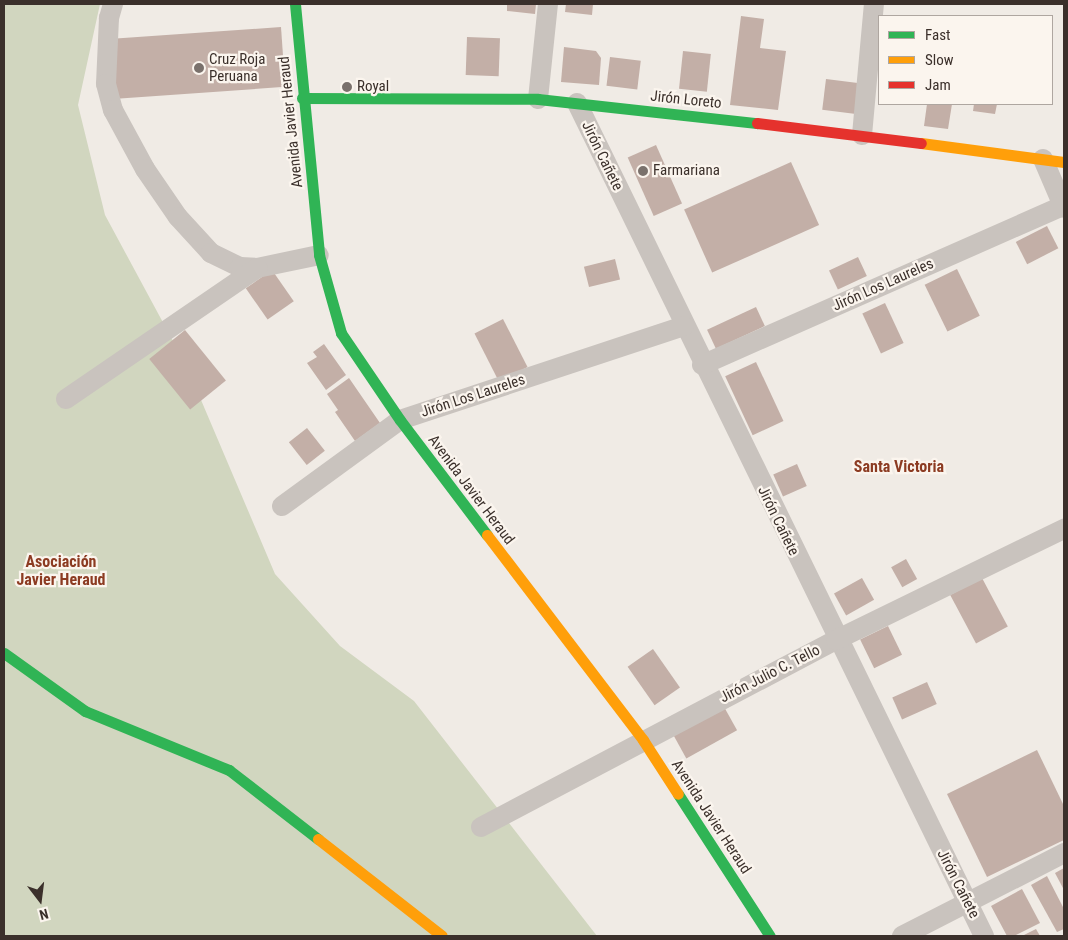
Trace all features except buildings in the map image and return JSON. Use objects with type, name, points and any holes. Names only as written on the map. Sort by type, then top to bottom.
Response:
[{"type":"main road","name":"Avenida Javier Heraud","points":[[295,4],[302,98],[319,255],[342,333],[400,420],[643,740],[770,936]]},
{"type":"main road","name":"Jirón Loreto","points":[[302,98],[538,99],[862,135],[1064,162]]},
{"type":"main road","points":[[4,653],[85,711],[229,770],[442,936]]},
{"type":"street","points":[[113,4],[109,18],[106,84],[113,110],[145,169],[178,217],[211,254],[240,267],[257,268],[319,255]]},
{"type":"street","points":[[538,99],[548,4]]},
{"type":"street","points":[[862,135],[874,4]]},
{"type":"street","name":"Jirón Cañete","points":[[577,103],[836,640],[984,936]]},
{"type":"street","points":[[1042,159],[1064,207]]},
{"type":"street","name":"Jirón Los Laureles","points":[[702,365],[1064,207]]},
{"type":"street","points":[[66,399],[257,268]]},
{"type":"street","name":"Jirón Los Laureles","points":[[282,506],[400,420],[684,326]]},
{"type":"street","name":"Jirón Julio C. Tello","points":[[481,827],[836,640],[1064,530]]},
{"type":"street","points":[[902,936],[1064,853]]},
{"type":"green space","points":[[4,4],[100,4],[78,105],[105,215],[187,367],[275,574],[340,646],[414,701],[597,936],[4,936]]},
{"type":"traffic: fast","points":[[295,4],[319,255],[341,333],[400,420],[487,535]]},
{"type":"traffic: fast","points":[[302,98],[538,99],[757,123]]},
{"type":"traffic: fast","points":[[4,653],[85,711],[229,770],[318,839]]},
{"type":"traffic: fast","points":[[678,794],[770,936]]},
{"type":"traffic: slow","points":[[921,143],[1064,162]]},
{"type":"traffic: slow","points":[[487,535],[643,740],[678,794]]},
{"type":"traffic: slow","points":[[318,839],[442,936]]},
{"type":"traffic: jam","points":[[757,123],[921,143]]},
{"type":"place","name":"Cruz Roja Peruana","points":[[199,68]]},
{"type":"place","name":"Royal","points":[[347,87]]},
{"type":"place","name":"Farmariana","points":[[643,171]]},
{"type":"district","name":"Santa Victoria","points":[[899,467]]},
{"type":"district","name":"Asociación Javier Heraud","points":[[61,571]]}]
